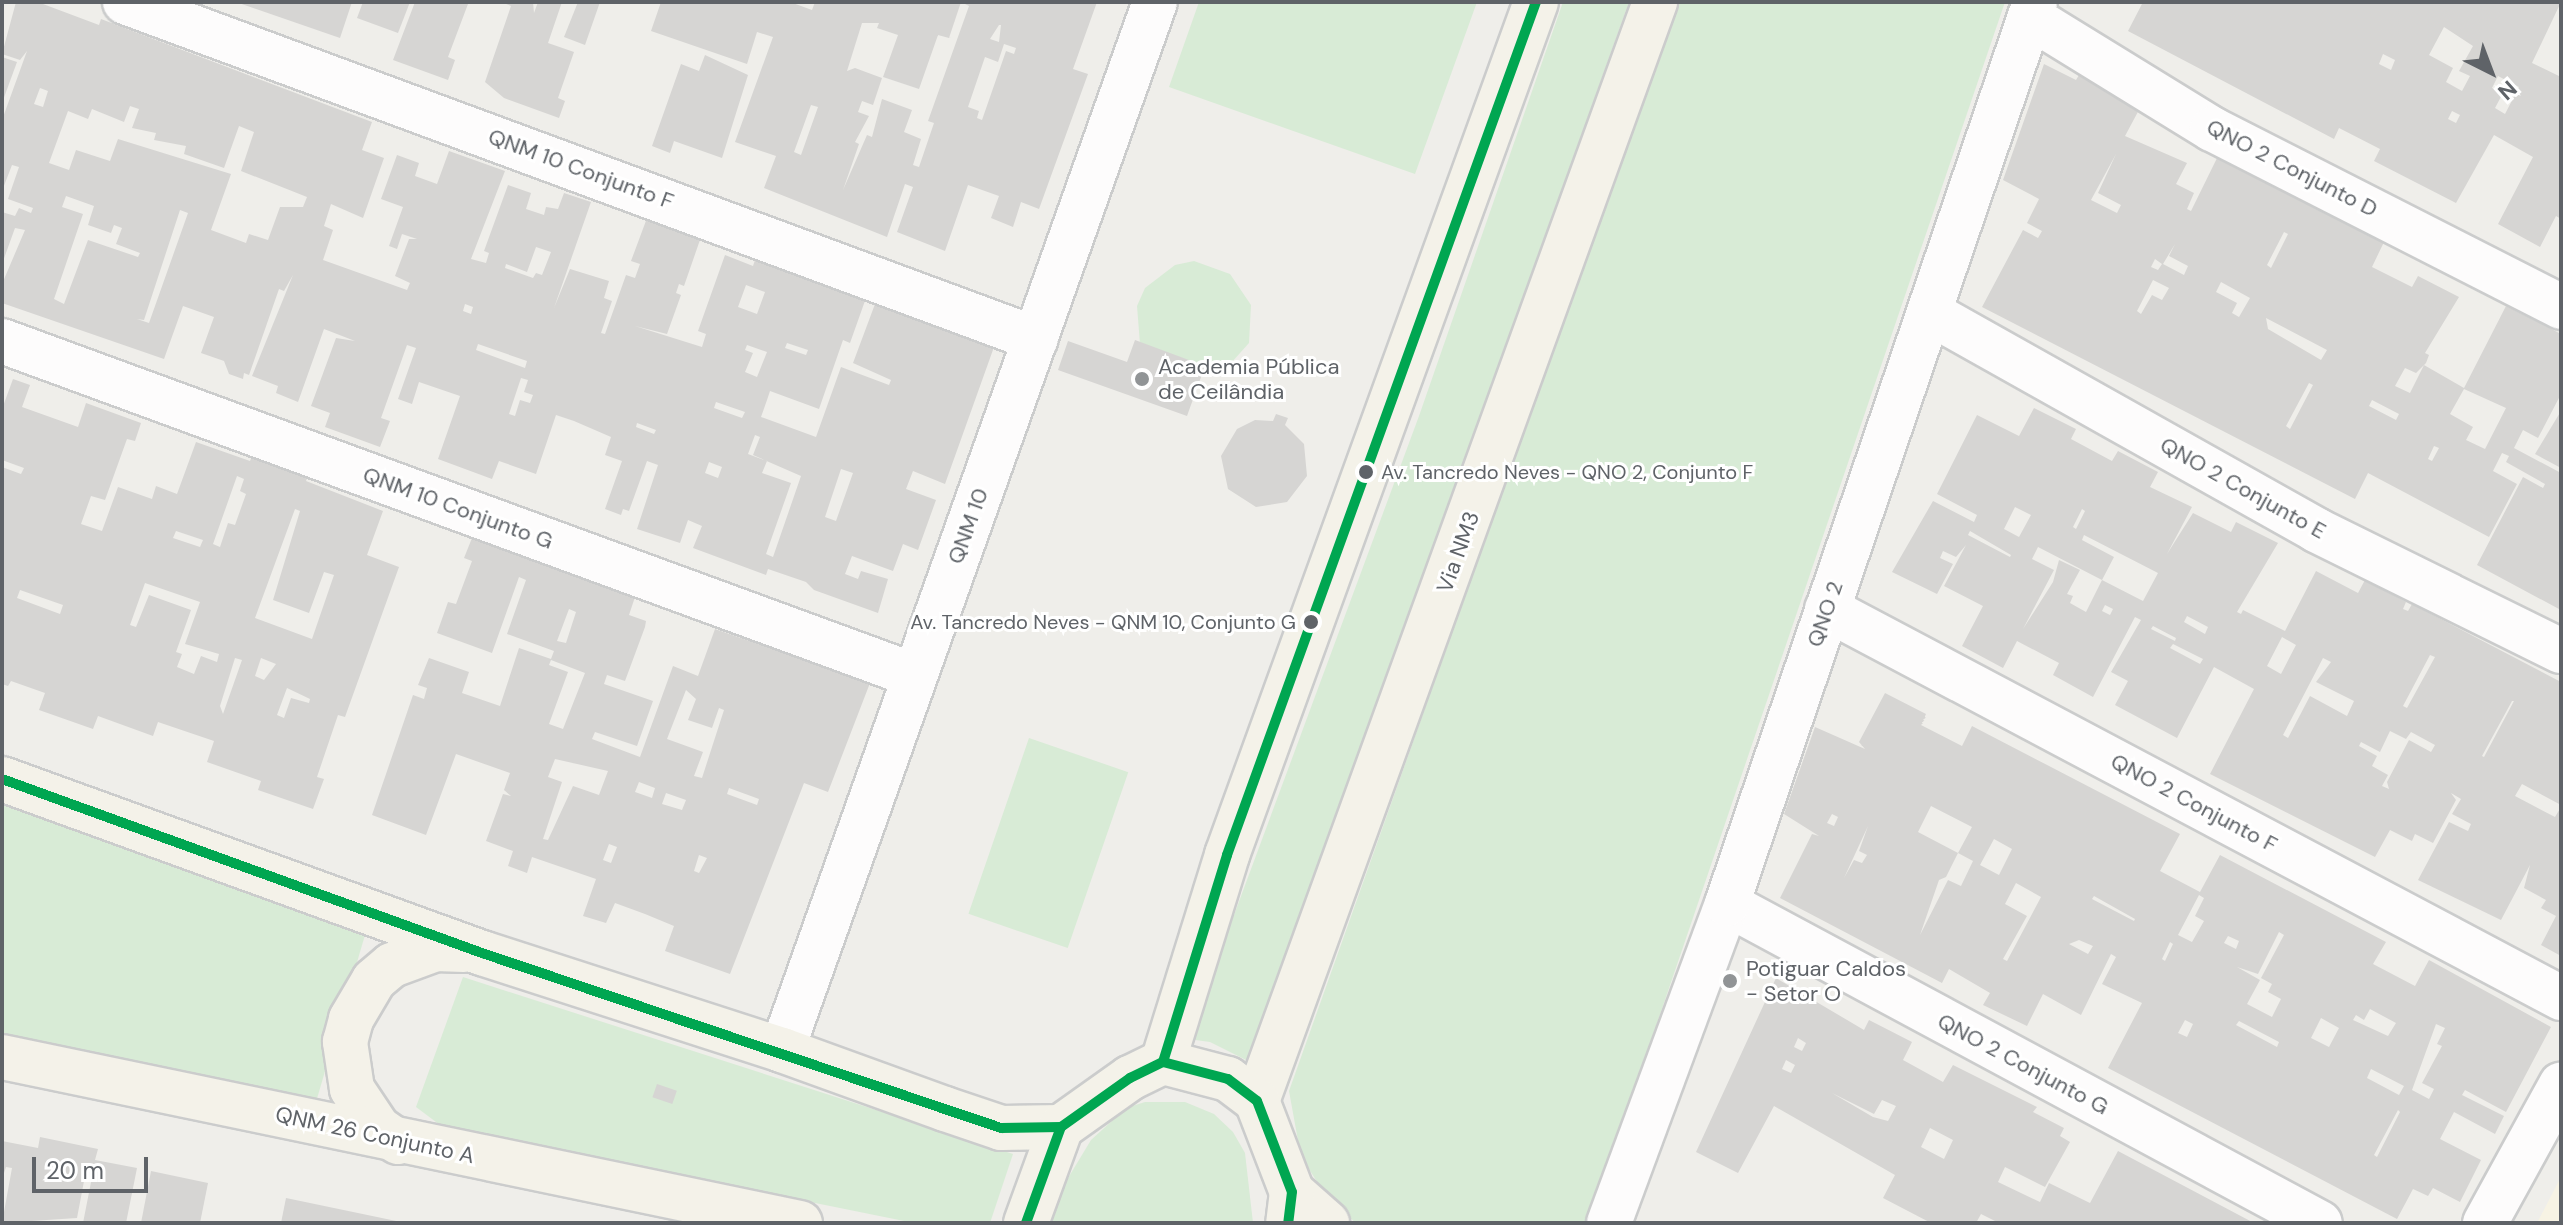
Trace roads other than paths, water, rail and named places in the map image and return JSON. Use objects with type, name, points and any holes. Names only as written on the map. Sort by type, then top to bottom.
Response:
[{"type":"main road","points":[[1163,1062],[1227,855],[1536,2]]},
{"type":"main road","name":"Via NM3","points":[[1257,1101],[1655,2]]},
{"type":"main road","points":[[2,779],[482,953],[782,1050],[1001,1128],[1061,1127],[1130,1078],[1163,1062],[1228,1079],[1257,1101],[1290,1208],[1327,1223]]},
{"type":"main road","points":[[398,1142],[378,1128],[352,1089],[345,1042],[357,1004],[374,980],[413,954],[436,949],[482,953]]},
{"type":"main road","name":"QNM 26 Conjunto A","points":[[2,1057],[747,1216],[800,1223]]},
{"type":"main road","points":[[1026,1223],[1061,1127]]},
{"type":"street","name":"QNM 10 Conjunto F","points":[[125,2],[1036,339]]},
{"type":"street","name":"QNM 10","points":[[782,1050],[1155,2]]},
{"type":"street","name":"QNO 2 Conjunto D","points":[[2033,10],[2212,129],[2561,307]]},
{"type":"street","name":"QNO 2","points":[[1609,1223],[1727,904],[2033,10]]},
{"type":"street","name":"QNO 2 Conjunto E","points":[[1930,313],[2316,530],[2561,651]]},
{"type":"street","name":"QNM 10 Conjunto G","points":[[2,341],[913,675]]},
{"type":"street","name":"QNO 2 Conjunto F","points":[[1827,609],[2561,998]]},
{"type":"street","name":"QNO 2 Conjunto G","points":[[1727,904],[2320,1223]]},
{"type":"street","points":[[2485,1223],[2561,1085]]},
{"type":"place","name":"Academia Pública de Ceilândia","points":[[1142,379]]},
{"type":"place","name":"Av. Tancredo Neves - QNO 2, Conjunto F","points":[[1366,472]]},
{"type":"place","name":"Av. Tancredo Neves - QNM 10, Conjunto G","points":[[1311,622]]},
{"type":"place","name":"Potiguar Caldos - Setor O","points":[[1730,981]]}]
